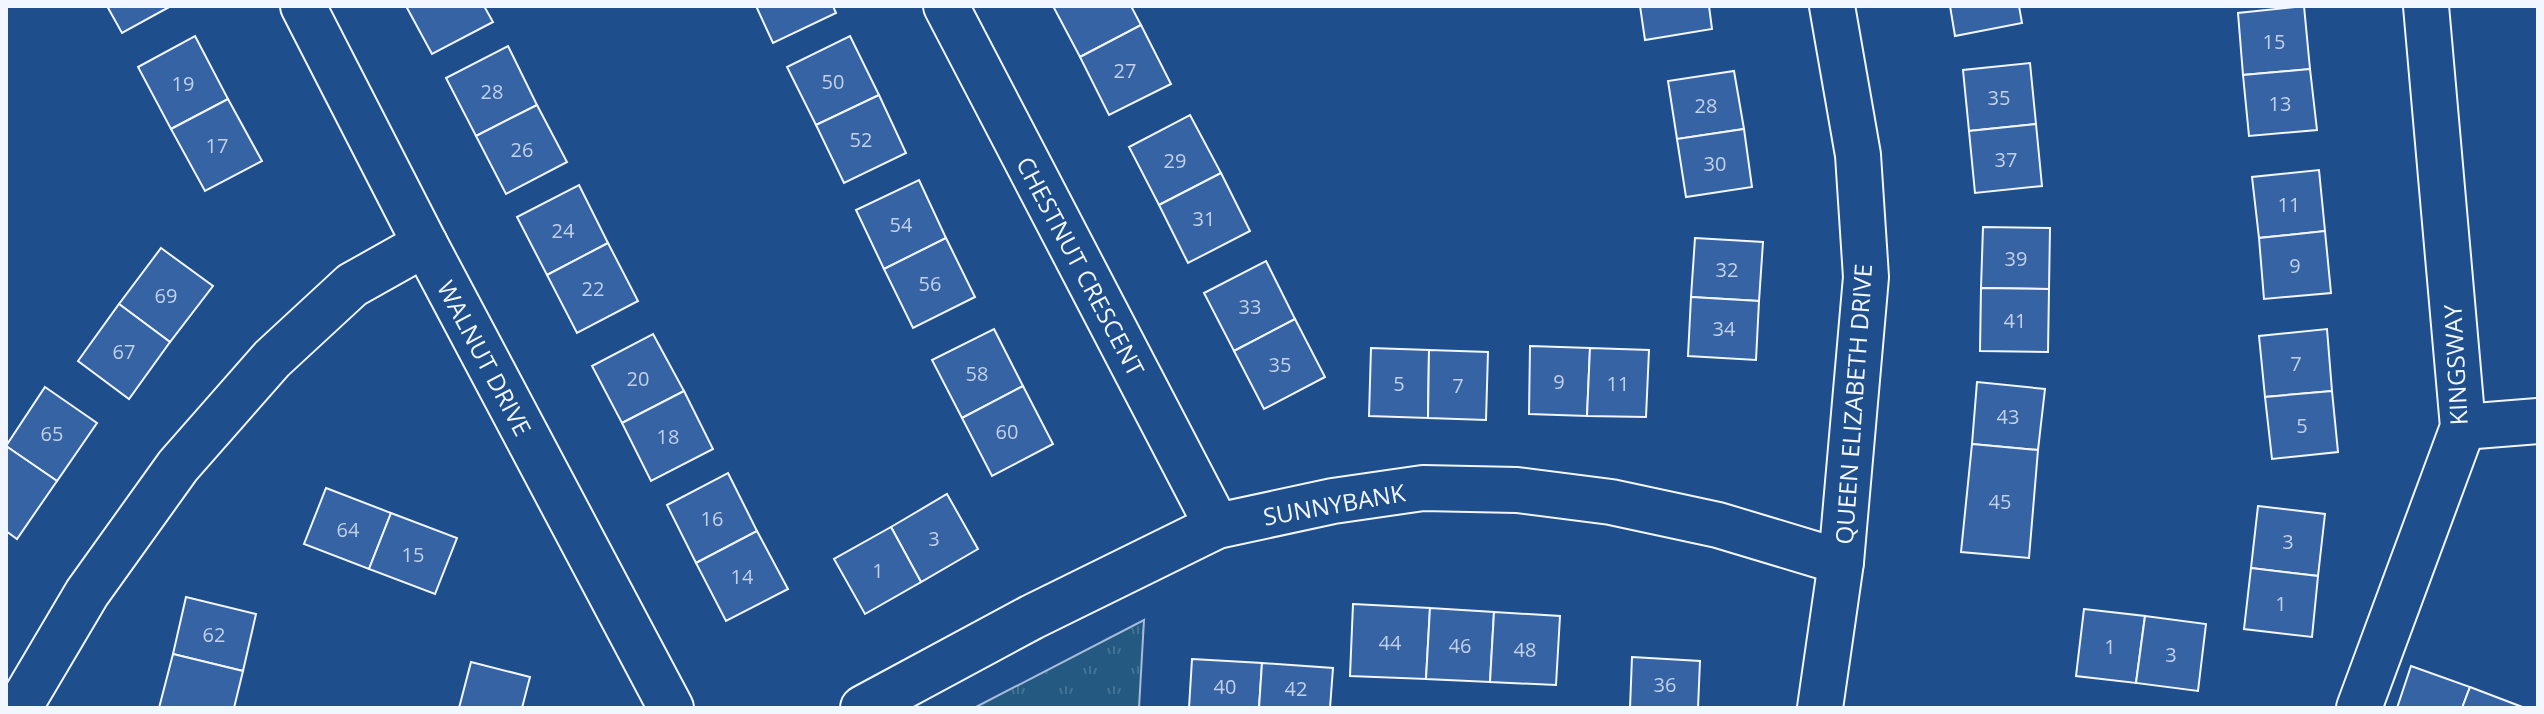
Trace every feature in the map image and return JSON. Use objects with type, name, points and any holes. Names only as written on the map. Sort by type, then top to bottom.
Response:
[{"type":"street","name":"WALNUT DRIVE","points":[[303,6],[425,244],[671,708]]},
{"type":"street","name":"CHESTNUT CRESCENT","points":[[946,6],[1217,526]]},
{"type":"street","name":"QUEEN ELIZABETH DRIVE","points":[[1820,708],[1841,562],[1866,277],[1858,155],[1832,6]]},
{"type":"street","name":"KINGSWAY","points":[[2359,708],[2463,427],[2426,6]]},
{"type":"street","points":[[19,708],[87,593],[178,466],[272,359],[352,285],[425,244]]},
{"type":"street","points":[[2463,427],[2538,421]]},
{"type":"street","name":"SUNNYBANK","points":[[863,708],[1032,617],[1217,526],[1333,501],[1423,488],[1517,490],[1611,502],[1703,522],[1841,562]]},
{"type":"green space","points":[[1144,620],[1139,708],[974,708]]},
{"type":"building","points":[[107,6],[171,6],[122,33]]},
{"type":"building","points":[[406,6],[484,6],[493,22],[432,54]]},
{"type":"building","points":[[756,6],[833,6],[836,13],[773,43]]},
{"type":"building","points":[[1053,6],[1131,6],[1141,25],[1080,57]]},
{"type":"building","points":[[1640,6],[1709,6],[1712,29],[1645,40]]},
{"type":"building","points":[[1950,6],[2019,6],[2022,23],[1955,36]]},
{"type":"building","points":[[2304,6],[2310,69],[2243,75],[2238,13]]},
{"type":"building","points":[[1141,25],[1171,84],[1109,115],[1080,57]]},
{"type":"building","points":[[195,36],[228,99],[171,129],[138,67]]},
{"type":"building","points":[[850,36],[879,95],[816,125],[787,67]]},
{"type":"building","points":[[508,46],[537,105],[476,136],[446,78]]},
{"type":"building","points":[[2030,63],[2036,124],[1969,131],[1963,70]]},
{"type":"building","points":[[2310,69],[2317,130],[2249,136],[2243,75]]},
{"type":"building","points":[[1734,71],[1744,129],[1677,139],[1668,81]]},
{"type":"building","points":[[879,95],[906,153],[844,183],[816,125]]},
{"type":"building","points":[[228,99],[262,161],[205,191],[171,129]]},
{"type":"building","points":[[537,105],[567,162],[506,194],[476,136]]},
{"type":"building","points":[[1190,115],[1221,173],[1159,205],[1129,147]]},
{"type":"building","points":[[2036,124],[2042,186],[1975,193],[1969,131]]},
{"type":"building","points":[[1744,129],[1752,187],[1686,197],[1677,139]]},
{"type":"building","points":[[2319,170],[2325,231],[2259,238],[2252,177]]},
{"type":"building","points":[[1221,173],[1250,231],[1188,263],[1159,205]]},
{"type":"building","points":[[919,180],[946,238],[884,269],[856,210]]},
{"type":"building","points":[[579,185],[608,243],[547,275],[517,217]]},
{"type":"building","points":[[1983,227],[2050,228],[2049,289],[1981,288]]},
{"type":"building","points":[[2325,231],[2331,293],[2264,299],[2259,238]]},
{"type":"building","points":[[946,238],[975,297],[913,328],[884,269]]},
{"type":"building","points":[[1695,238],[1763,242],[1759,301],[1691,297]]},
{"type":"building","points":[[608,243],[638,301],[577,333],[547,275]]},
{"type":"building","points":[[161,248],[213,286],[170,342],[119,304]]},
{"type":"building","points":[[1266,261],[1295,319],[1234,351],[1204,293]]},
{"type":"building","points":[[1981,288],[2049,289],[2048,352],[1980,351]]},
{"type":"building","points":[[1691,297],[1759,301],[1756,360],[1688,356]]},
{"type":"building","points":[[119,304],[170,342],[129,399],[78,361]]},
{"type":"building","points":[[1295,319],[1325,377],[1264,409],[1234,351]]},
{"type":"building","points":[[994,329],[1023,386],[962,418],[932,360]]},
{"type":"building","points":[[2327,329],[2332,391],[2265,397],[2259,336]]},
{"type":"building","points":[[653,334],[684,391],[622,423],[592,366]]},
{"type":"building","points":[[1530,346],[1590,348],[1587,416],[1529,414]]},
{"type":"building","points":[[1371,348],[1429,350],[1428,418],[1369,416]]},
{"type":"building","points":[[1590,348],[1649,350],[1646,417],[1587,416]]},
{"type":"building","points":[[1429,350],[1488,352],[1486,420],[1428,418]]},
{"type":"building","points":[[1977,382],[2045,389],[2038,450],[1972,444]]},
{"type":"building","points":[[1023,386],[1053,444],[992,476],[962,418]]},
{"type":"building","points":[[45,387],[97,423],[57,481],[6,446]]},
{"type":"building","points":[[684,391],[713,449],[651,481],[622,423]]},
{"type":"building","points":[[2332,391],[2338,452],[2272,459],[2265,397]]},
{"type":"building","points":[[1972,444],[2038,450],[2029,558],[1961,552]]},
{"type":"building","points":[[6,446],[57,481],[17,539],[6,531]]},
{"type":"building","points":[[728,473],[757,531],[696,563],[667,505]]},
{"type":"building","points":[[326,488],[391,513],[369,569],[304,544]]},
{"type":"building","points":[[947,494],[978,549],[921,582],[891,527]]},
{"type":"building","points":[[2258,506],[2325,514],[2318,576],[2251,568]]},
{"type":"building","points":[[391,513],[457,538],[435,594],[369,569]]},
{"type":"building","points":[[891,527],[921,582],[865,614],[834,559]]},
{"type":"building","points":[[757,531],[788,589],[726,621],[696,563]]},
{"type":"building","points":[[2251,568],[2318,576],[2312,637],[2244,629]]},
{"type":"building","points":[[186,597],[256,614],[243,671],[173,654]]},
{"type":"building","points":[[1353,604],[1430,608],[1426,679],[1350,676]]},
{"type":"building","points":[[1430,608],[1494,612],[1490,682],[1426,679]]},
{"type":"building","points":[[2084,609],[2145,616],[2136,683],[2076,676]]},
{"type":"building","points":[[1494,612],[1560,616],[1556,685],[1490,682]]},
{"type":"building","points":[[2145,616],[2206,624],[2198,691],[2136,683]]},
{"type":"building","points":[[173,654],[243,671],[234,708],[159,708]]},
{"type":"building","points":[[1632,657],[1700,661],[1698,708],[1630,708]]},
{"type":"building","points":[[1192,659],[1262,663],[1259,708],[1189,708]]},
{"type":"building","points":[[471,662],[530,677],[522,708],[459,708]]},
{"type":"building","points":[[1262,663],[1333,668],[1330,708],[1259,708]]},
{"type":"building","points":[[2411,666],[2470,687],[2462,708],[2397,708]]},
{"type":"building","points":[[2470,687],[2525,708],[2462,708]]}]
